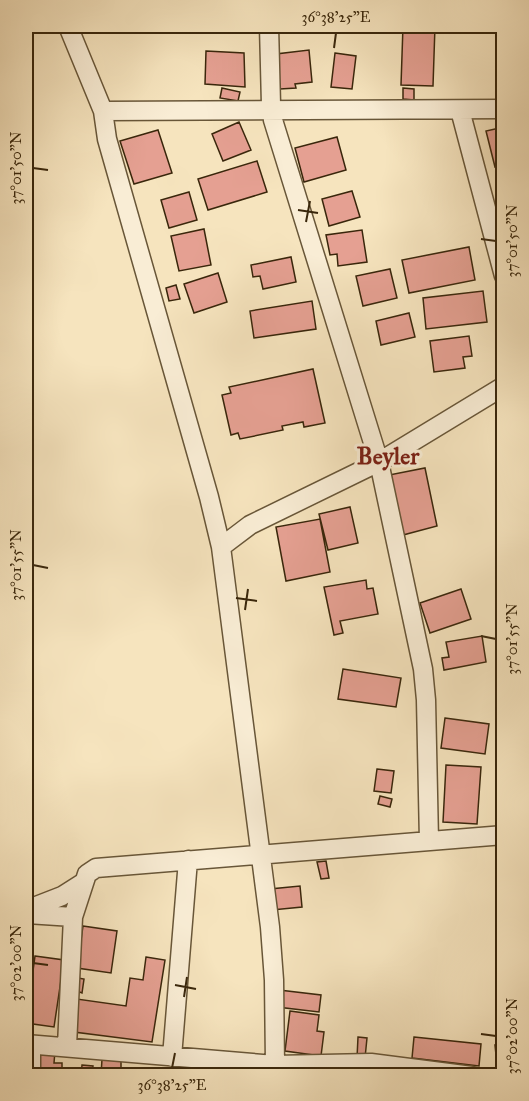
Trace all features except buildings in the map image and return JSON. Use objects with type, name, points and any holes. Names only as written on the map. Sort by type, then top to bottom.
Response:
[{"type":"street","points":[[68,26],[102,111],[107,139],[203,475],[220,548],[272,959],[275,1065]]},
{"type":"street","points":[[269,26],[272,111],[379,462],[423,669],[426,700],[429,842]]},
{"type":"street","points":[[460,110],[504,276]]},
{"type":"street","points":[[102,111],[504,110]]},
{"type":"street","points":[[220,548],[250,525],[379,462],[504,386]]},
{"type":"street","points":[[67,1046],[73,917],[87,874],[96,868],[504,835]]},
{"type":"street","points":[[172,1057],[188,860]]},
{"type":"street","points":[[26,912],[62,896],[84,882]]},
{"type":"street","points":[[26,912],[73,917]]},
{"type":"street","points":[[31,1076],[28,1044],[275,1065],[472,1076]]},
{"type":"district","name":"Beyler","points":[[388,456]]}]
